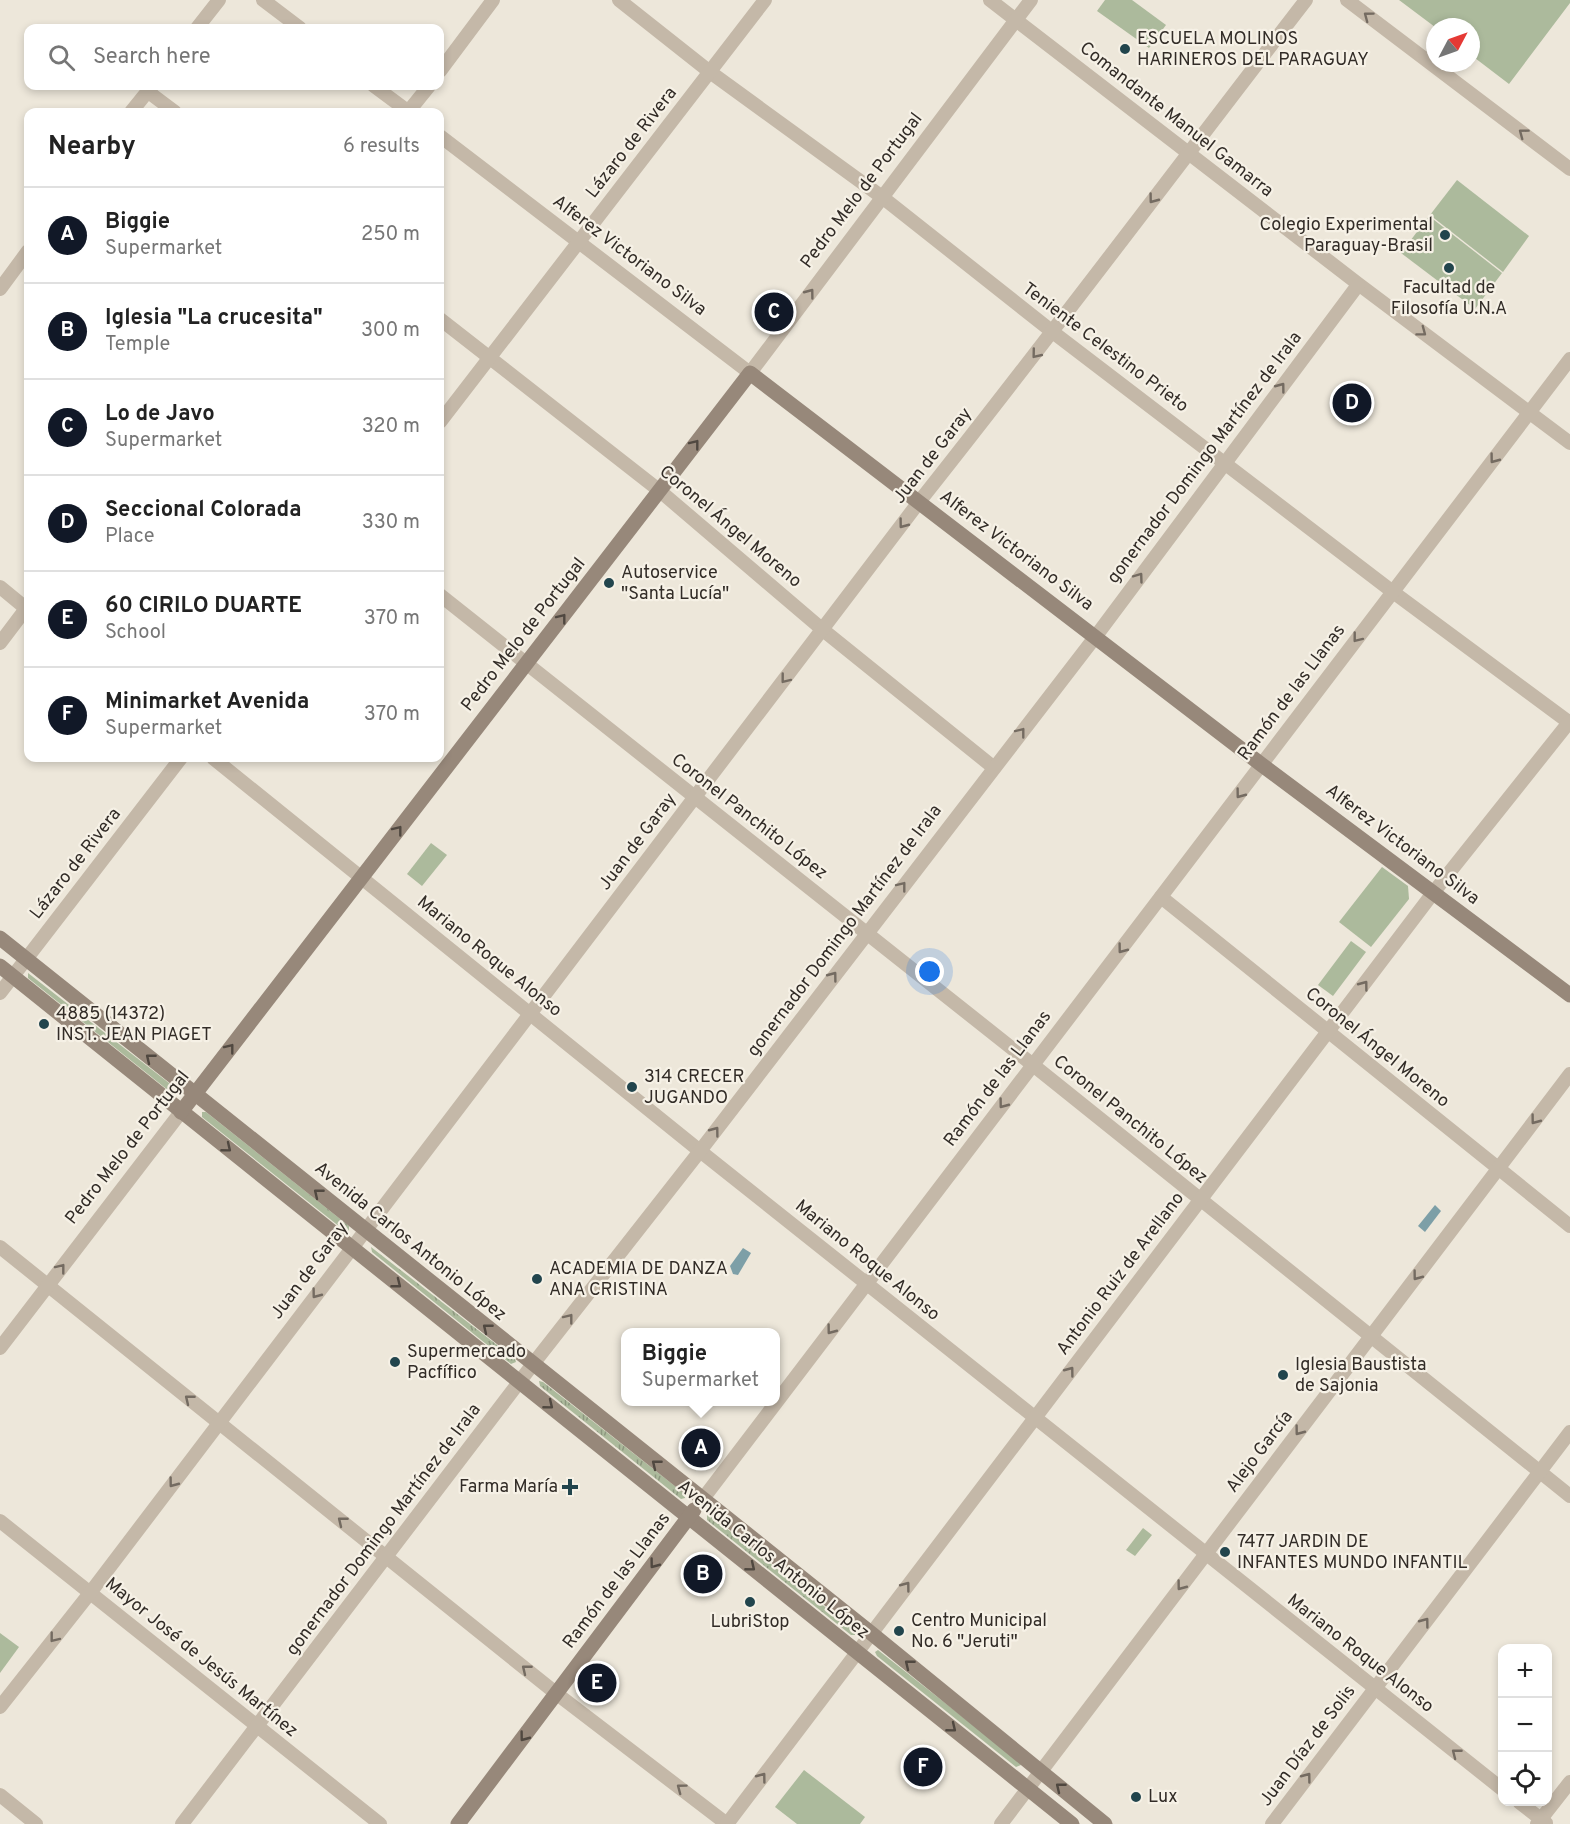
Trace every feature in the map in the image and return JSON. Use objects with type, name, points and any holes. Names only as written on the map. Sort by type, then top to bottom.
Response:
[{"type":"main road","name":"Pedro Melo de Portugal","points":[[181,1112],[750,373]]},
{"type":"main road","name":"Alferez Victoriano Silva","points":[[750,373],[1262,765],[1570,995]]},
{"type":"main road","name":"Avenida Carlos Antonio López","points":[[0,938],[871,1633],[1105,1824]]},
{"type":"main road","name":"Avenida Carlos Antonio López","points":[[0,966],[1072,1824]]},
{"type":"main road","name":"Ramón de las Llanas","points":[[458,1824],[702,1500]]},
{"type":"street","points":[[200,24],[219,0]]},
{"type":"street","points":[[263,0],[295,24]]},
{"type":"street","points":[[444,66],[493,0]]},
{"type":"street","name":"Teniente Celestino Prieto","points":[[620,0],[710,72],[882,197],[1054,333],[1393,592],[1570,722]]},
{"type":"street","name":"Lázaro de Rivera","points":[[444,417],[765,0]]},
{"type":"street","name":"Comandante Manuel Gamarra","points":[[990,0],[1359,285],[1570,443]]},
{"type":"street","name":"Pedro Melo de Portugal","points":[[750,373],[1031,0]]},
{"type":"street","name":"Juan de Garay","points":[[0,1707],[90,1593],[919,502],[1054,333],[1188,152],[1306,0]]},
{"type":"street","points":[[1347,0],[1570,169]]},
{"type":"street","points":[[134,108],[148,90]]},
{"type":"street","points":[[152,90],[171,108]]},
{"type":"street","points":[[379,90],[403,108]]},
{"type":"street","points":[[411,108],[426,90]]},
{"type":"street","name":"Alferez Victoriano Silva","points":[[444,139],[750,373]]},
{"type":"street","points":[[0,289],[24,263]]},
{"type":"street","name":"gonernador Domingo Martínez de Irala","points":[[182,1824],[533,1364],[700,1151],[1096,636],[1224,461],[1359,285]]},
{"type":"street","name":"Coronel Ángel Moreno","points":[[444,322],[660,491],[823,630],[993,767]]},
{"type":"street","name":"Ramón de las Llanas","points":[[780,1398],[1570,359]]},
{"type":"street","points":[[0,587],[24,605]]},
{"type":"street","name":"Coronel Panchito López","points":[[444,598],[1033,1065],[1570,1496]]},
{"type":"street","points":[[0,643],[24,613]]},
{"type":"street","name":"Antonio Ruiz de Arellano","points":[[727,1824],[1433,893],[1570,722]]},
{"type":"street","name":"Lázaro de Rivera","points":[[0,993],[179,762]]},
{"type":"street","name":"Mariano Roque Alonso","points":[[218,762],[1034,1418],[1498,1785]]},
{"type":"street","name":"Coronel Ángel Moreno","points":[[1161,897],[1570,1226]]},
{"type":"street","name":"Alejo García","points":[[1000,1824],[1570,1074]]},
{"type":"street","name":"Pedro Melo de Portugal","points":[[0,1348],[181,1112]]},
{"type":"street","points":[[0,1247],[557,1694],[727,1824]]},
{"type":"street","name":"Ramón de las Llanas","points":[[702,1500],[774,1406]]},
{"type":"street","name":"Juan Díaz de Solis","points":[[1272,1824],[1570,1432]]},
{"type":"street","name":"Mayor José de Jesús Martínez","points":[[0,1521],[380,1824]]},
{"type":"street","points":[[1524,1806],[1542,1822],[1570,1782]]},
{"type":"street","points":[[0,1796],[36,1824]]},
{"type":"green space","points":[[1105,0],[1132,0],[1166,25],[1149,48],[1097,11]]},
{"type":"green space","points":[[1399,0],[1570,0],[1509,84],[1480,62],[1480,18],[1426,18],[1426,20]]},
{"type":"green space","points":[[1457,180],[1529,236],[1503,272],[1430,215]]},
{"type":"green space","points":[[1429,216],[1502,273],[1475,309],[1401,253]]},
{"type":"green space","points":[[431,843],[447,855],[422,886],[407,874]]},
{"type":"green space","points":[[1382,867],[1408,886],[1409,899],[1371,947],[1339,922]]},
{"type":"green space","points":[[1351,941],[1366,952],[1333,996],[1318,985]]},
{"type":"green space","points":[[28,973],[178,1090],[178,1095],[174,1095],[28,978]]},
{"type":"green space","points":[[202,1112],[206,1112],[349,1226],[349,1231],[345,1231],[202,1117]]},
{"type":"green space","points":[[371,1247],[516,1362],[511,1364],[372,1252]]},
{"type":"green space","points":[[539,1381],[685,1494],[685,1498],[681,1499],[540,1386]]},
{"type":"green space","points":[[707,1515],[854,1630],[855,1635],[851,1635],[707,1520]]},
{"type":"green space","points":[[1143,1528],[1152,1535],[1135,1556],[1126,1550]]},
{"type":"green space","points":[[0,1633],[19,1647],[0,1673]]},
{"type":"green space","points":[[878,1650],[1021,1765],[1016,1767],[877,1656],[875,1652]]},
{"type":"green space","points":[[804,1770],[865,1817],[860,1824],[797,1824],[775,1807]]},
{"type":"water","points":[[1435,1205],[1441,1211],[1425,1232],[1418,1226]]},
{"type":"water","points":[[743,1248],[751,1253],[738,1275],[733,1274],[730,1266]]},
{"type":"place","name":"ESCUELA MOLINOS HARINEROS DEL PARAGUAY","points":[[1125,49]]},
{"type":"place","name":"Colegio Experimental Paraguay-Brasil","points":[[1445,235]]},
{"type":"place","name":"Facultad de Filosofía U.N.A","points":[[1449,268]]},
{"type":"place","name":"Lo de Javo","points":[[774,312]]},
{"type":"place","name":"Seccional Colorada","points":[[1352,403]]},
{"type":"place","name":"Autoservice \"Santa Lucía\"","points":[[609,583]]},
{"type":"place","name":"4885 (14372) INST. JEAN PIAGET","points":[[44,1024]]},
{"type":"place","name":"314 CRECER JUGANDO","points":[[632,1087]]},
{"type":"place","name":"ACADEMIA DE DANZA ANA CRISTINA","points":[[537,1279]]},
{"type":"place","name":"Supermercado Pacfífico","points":[[395,1362]]},
{"type":"place","name":"Iglesia Baustista de Sajonia","points":[[1283,1375]]},
{"type":"place","name":"Biggie","points":[[701,1448]]},
{"type":"place","name":"Farma María","points":[[570,1487]]},
{"type":"place","name":"7477 JARDIN DE INFANTES MUNDO INFANTIL","points":[[1225,1552]]},
{"type":"place","name":"Iglesia \"La crucesita\"","points":[[703,1574]]},
{"type":"place","name":"LubriStop","points":[[750,1602]]},
{"type":"place","name":"Centro Municipal No. 6 \"Jeruti\"","points":[[899,1631]]},
{"type":"place","name":"60 CIRILO DUARTE","points":[[597,1683]]},
{"type":"place","name":"Minimarket Avenida","points":[[923,1767]]},
{"type":"place","name":"Lux","points":[[1136,1797]]}]
